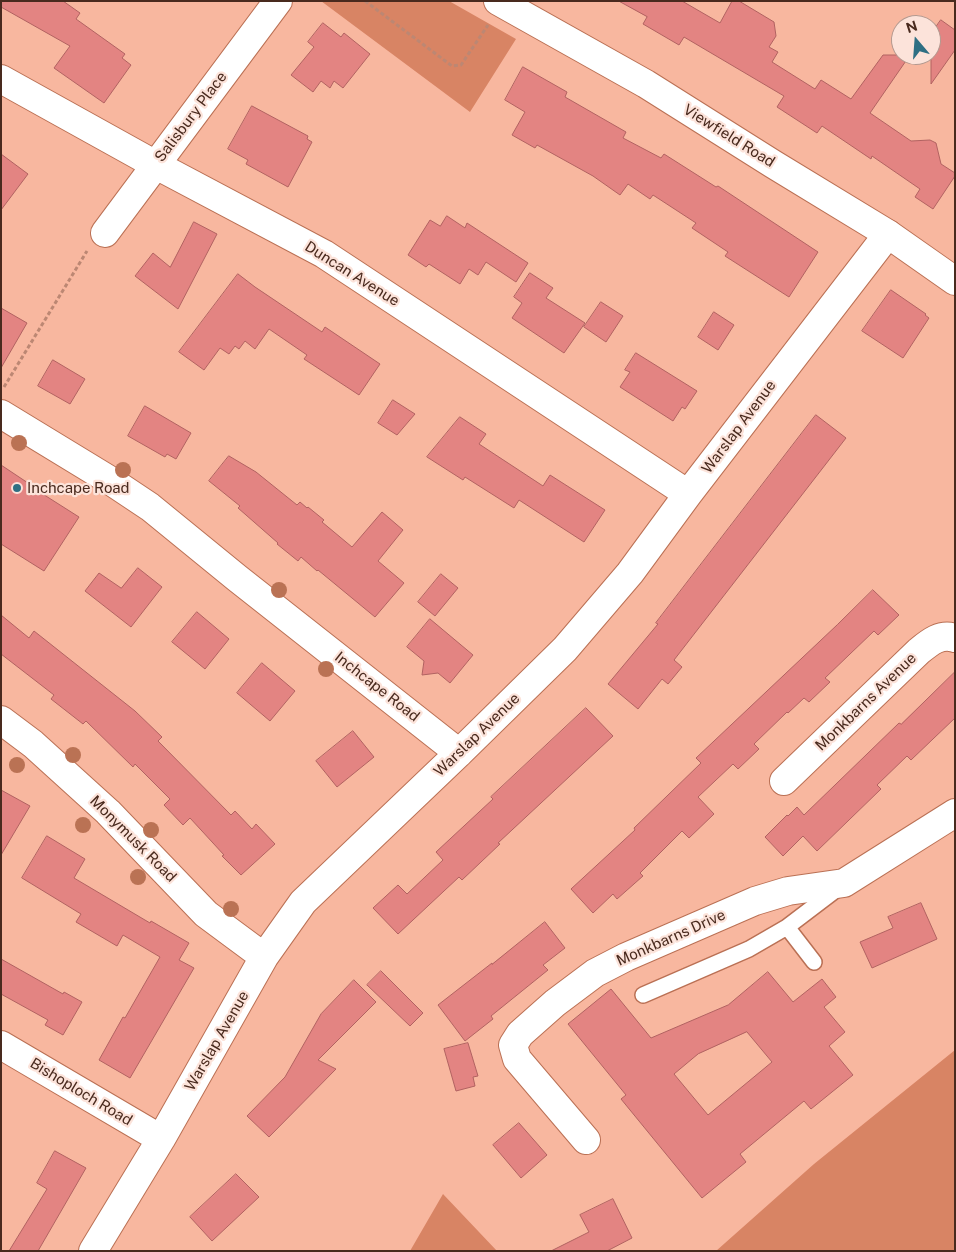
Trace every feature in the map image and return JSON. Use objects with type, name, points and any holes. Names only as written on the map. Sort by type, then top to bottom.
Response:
[{"type":"street","name":"Salisbury Place","points":[[105,232],[278,1]]},
{"type":"street","name":"Viewfield Road","points":[[500,3],[646,84],[888,234],[955,281]]},
{"type":"street","name":"Duncan Avenue","points":[[1,79],[156,165],[324,254],[688,494]]},
{"type":"street","name":"Warslap Avenue","points":[[93,1251],[160,1139],[264,957],[303,902],[565,649],[630,573],[688,494],[888,234]]},
{"type":"street","name":"Inchcape Road","points":[[1,414],[150,507],[237,578],[459,752]]},
{"type":"street","name":"Monkbarns Avenue","points":[[784,781],[919,651],[933,640],[948,635],[955,638]]},
{"type":"street","name":"Monymusk Road","points":[[1,720],[34,744],[108,812],[206,914],[264,957]]},
{"type":"street","name":"Monkbarns Drive","points":[[586,1140],[517,1059],[512,1045],[520,1034],[555,1003],[595,973],[626,957],[756,901],[788,891],[844,884],[955,813]]},
{"type":"street","name":"Bishoploch Road","points":[[1,1045],[160,1139]]},
{"type":"lane","points":[[643,995],[749,949],[787,926],[844,884]]},
{"type":"lane","points":[[787,926],[814,962]]},
{"type":"path","points":[[365,1],[452,66],[461,65],[500,3]]},
{"type":"path","points":[[1,392],[92,244],[105,232]]},
{"type":"shaded area","points":[[321,1],[449,1],[516,39],[470,112]]},
{"type":"shaded area","points":[[955,1050],[955,1251],[716,1251],[814,1164]]},
{"type":"shaded area","points":[[443,1194],[497,1251],[410,1251]]},
{"type":"building","points":[[1,1],[63,1],[80,13],[76,19],[125,54],[122,58],[131,65],[104,103],[54,68],[70,46],[1,7]]},
{"type":"building","points":[[619,1],[682,1],[720,23],[732,1],[739,1],[774,22],[776,36],[769,47],[778,52],[772,62],[815,89],[821,80],[851,99],[883,55],[891,55],[891,65],[903,65],[870,113],[911,141],[930,140],[936,143],[941,164],[955,173],[955,176],[933,209],[915,197],[920,189],[872,156],[871,159],[822,126],[817,133],[777,107],[784,96],[684,37],[679,45],[643,24],[647,17]]},
{"type":"building","points":[[941,20],[955,30],[955,50],[931,84],[931,65],[941,65]]},
{"type":"building","points":[[323,23],[341,37],[344,33],[370,54],[343,88],[334,81],[330,88],[321,81],[313,92],[291,75],[314,47],[308,42]]},
{"type":"building","points":[[523,67],[567,92],[565,97],[626,132],[623,138],[661,158],[664,154],[716,187],[718,186],[818,252],[789,297],[725,256],[728,252],[692,228],[696,223],[653,195],[650,199],[628,184],[620,195],[593,176],[537,145],[535,148],[512,135],[525,112],[505,100]]},
{"type":"building","points":[[252,106],[308,136],[307,139],[312,142],[288,187],[246,164],[248,160],[228,149]]},
{"type":"building","points":[[1,154],[28,174],[1,210]]},
{"type":"building","points":[[447,216],[465,228],[467,223],[528,263],[516,282],[486,262],[478,275],[469,269],[460,284],[429,264],[426,267],[408,255],[430,220],[440,226]]},
{"type":"building","points":[[194,222],[217,234],[178,309],[135,276],[153,253],[170,267]]},
{"type":"building","points":[[530,273],[553,288],[546,298],[585,323],[564,353],[512,318],[522,303],[514,297]]},
{"type":"building","points":[[238,274],[322,332],[325,327],[380,364],[359,395],[304,359],[307,355],[269,329],[255,349],[245,341],[239,349],[235,346],[229,354],[220,348],[204,370],[179,352]]},
{"type":"building","points":[[891,290],[929,318],[903,358],[862,331]]},
{"type":"building","points":[[601,302],[623,316],[606,342],[584,327]]},
{"type":"building","points":[[1,308],[27,323],[1,368]]},
{"type":"building","points":[[714,312],[734,325],[718,350],[698,337]]},
{"type":"building","points":[[636,353],[697,391],[685,409],[682,407],[673,421],[620,387],[630,372],[625,370]]},
{"type":"building","points":[[53,360],[85,379],[70,404],[38,386]]},
{"type":"building","points":[[393,400],[415,414],[397,435],[378,423]]},
{"type":"building","points":[[145,406],[191,433],[176,459],[167,454],[165,457],[128,436]]},
{"type":"building","points":[[816,415],[846,438],[674,660],[682,667],[668,684],[662,679],[638,709],[608,684],[658,624],[656,623]]},
{"type":"building","points":[[460,417],[486,434],[479,444],[543,486],[550,475],[605,510],[584,542],[519,500],[514,508],[465,477],[463,480],[427,457]]},
{"type":"building","points":[[229,456],[256,472],[297,505],[300,502],[308,507],[324,520],[322,522],[352,547],[382,512],[403,530],[378,561],[404,583],[375,617],[301,557],[298,561],[277,544],[238,508],[240,506],[209,481]]},
{"type":"building","points":[[1,465],[79,517],[44,571],[1,544]]},
{"type":"building","points":[[138,568],[162,587],[131,627],[85,591],[99,573],[121,588]]},
{"type":"building","points":[[441,574],[458,588],[435,616],[418,602]]},
{"type":"building","points":[[873,590],[899,615],[878,635],[874,631],[825,678],[830,682],[809,702],[804,698],[787,712],[754,744],[759,749],[738,769],[733,764],[698,797],[714,814],[689,838],[682,831],[640,873],[643,876],[617,899],[613,894],[593,913],[571,889],[635,830],[634,828],[701,763],[696,758]]},
{"type":"building","points":[[197,612],[229,639],[205,669],[172,642]]},
{"type":"building","points":[[1,615],[29,638],[34,631],[135,711],[162,737],[158,741],[231,815],[235,811],[252,829],[256,824],[275,844],[241,875],[190,818],[183,825],[164,805],[170,799],[135,764],[133,767],[86,721],[83,724],[51,699],[54,695],[1,654]]},
{"type":"building","points":[[430,619],[473,655],[450,683],[438,673],[422,675],[424,661],[407,647]]},
{"type":"building","points":[[262,663],[295,691],[270,721],[237,693]]},
{"type":"building","points":[[955,672],[955,718],[911,760],[907,756],[877,785],[881,789],[817,851],[803,836],[783,856],[765,837],[797,807],[804,815]]},
{"type":"building","points":[[586,708],[613,736],[498,843],[500,844],[462,880],[459,877],[398,934],[373,908],[398,885],[407,894],[443,860],[436,852],[493,799],[491,797]]},
{"type":"building","points":[[353,731],[374,757],[337,787],[316,761]]},
{"type":"building","points":[[1,790],[30,806],[1,855]]},
{"type":"building","points":[[47,836],[85,859],[74,878],[150,923],[151,921],[189,943],[179,960],[194,968],[130,1078],[99,1060],[160,957],[123,935],[117,946],[76,922],[81,914],[22,878]]},
{"type":"building","points":[[921,903],[937,939],[872,968],[860,942],[893,928],[888,917]]},
{"type":"building","points":[[545,922],[565,948],[543,965],[548,970],[491,1016],[493,1019],[465,1041],[438,1005]]},
{"type":"building","points":[[1,959],[63,994],[64,992],[82,1002],[63,1035],[45,1025],[48,1020],[1,994]]},
{"type":"building","points":[[381,971],[423,1013],[410,1026],[367,985]]},
{"type":"building","points":[[768,972],[793,1002],[822,979],[836,997],[824,1007],[845,1032],[829,1046],[853,1075],[811,1109],[804,1101],[740,1154],[746,1162],[702,1198],[621,1099],[626,1095],[568,1024],[611,989],[651,1038],[728,1005]],"holes":[[[747,1032],[772,1062],[708,1115],[674,1074],[698,1054]]]},
{"type":"building","points":[[354,980],[376,1002],[318,1060],[336,1069],[269,1137],[247,1116],[285,1077],[321,1014]]},
{"type":"building","points":[[468,1043],[478,1076],[473,1077],[475,1086],[456,1091],[444,1049]]},
{"type":"building","points":[[519,1123],[547,1155],[521,1178],[493,1145]]},
{"type":"building","points":[[55,1151],[86,1168],[38,1251],[9,1251],[47,1189],[37,1183]]},
{"type":"building","points":[[236,1174],[259,1197],[212,1241],[190,1217]]},
{"type":"building","points":[[613,1199],[632,1238],[607,1251],[551,1251],[589,1232],[580,1215]]},
{"type":"place","name":"Inchcape Road","points":[[17,488]]}]
